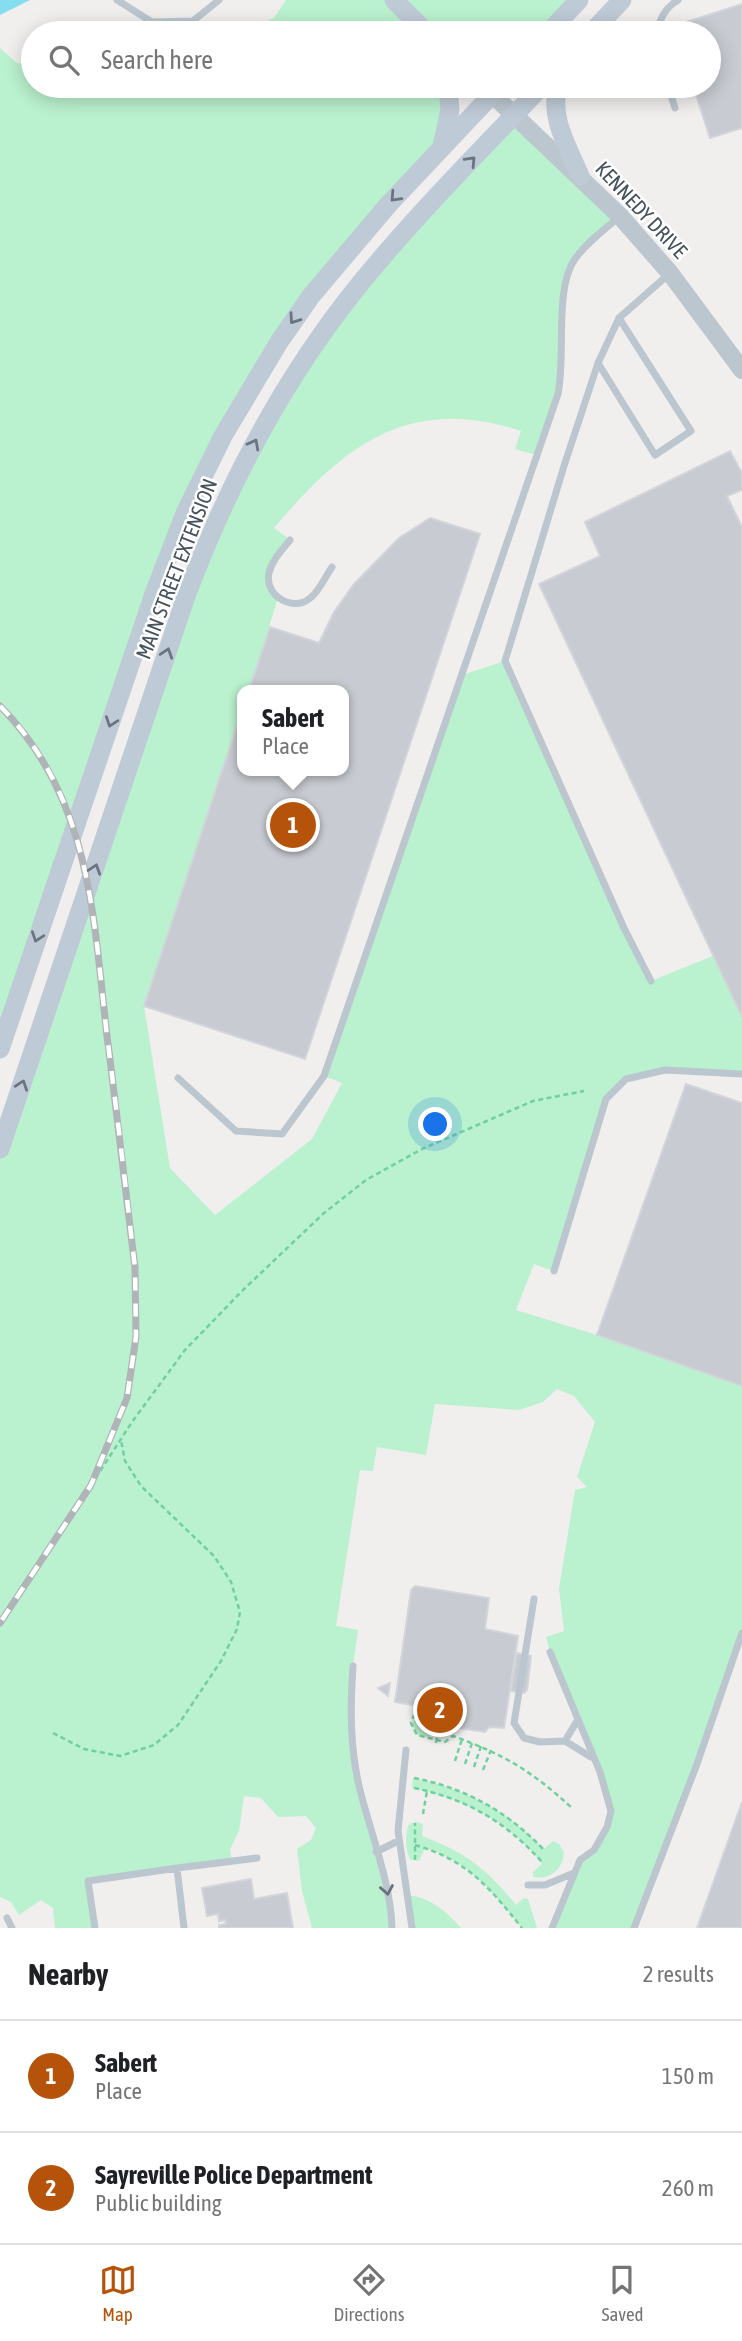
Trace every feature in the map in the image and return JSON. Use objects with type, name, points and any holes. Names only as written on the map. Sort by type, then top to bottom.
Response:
[{"type":"main road","points":[[393,0],[413,21]]},
{"type":"main road","points":[[559,21],[579,0]]},
{"type":"main road","points":[[602,21],[622,0]]},
{"type":"main road","points":[[442,147],[450,110],[449,98]]},
{"type":"main road","name":"MAIN STREET EXTENSION","points":[[0,1048],[155,591],[186,511],[211,460],[249,388],[294,319],[367,229],[484,98]]},
{"type":"main road","name":"MAIN STREET EXTENSION","points":[[0,1149],[185,599],[232,488],[280,399],[342,308],[412,223],[530,98]]},
{"type":"main road","points":[[556,98],[556,116],[580,176]]},
{"type":"street","name":"KENNEDY DRIVE","points":[[500,98],[514,115],[620,216],[670,273],[742,370]]},
{"type":"lane","points":[[117,0],[150,21]]},
{"type":"lane","points":[[172,21],[193,20],[219,0]]},
{"type":"lane","points":[[660,21],[668,7],[678,0]]},
{"type":"lane","points":[[671,98],[675,108]]},
{"type":"lane","points":[[178,1078],[236,1131],[282,1134],[324,1076],[558,394],[562,370],[565,279],[574,260],[620,216]]},
{"type":"lane","points":[[651,981],[624,928],[505,661],[598,363],[619,318],[670,273]]},
{"type":"lane","points":[[598,363],[655,455],[691,431],[619,318]]},
{"type":"lane","points":[[290,540],[275,559],[269,573],[269,586],[278,598],[290,603],[305,602],[317,591],[332,567]]},
{"type":"lane","points":[[554,1271],[606,1099],[626,1079],[665,1070],[742,1074]]},
{"type":"lane","points":[[534,1599],[514,1723],[524,1738],[540,1742],[565,1741],[593,1758]]},
{"type":"lane","points":[[634,1928],[697,1764],[742,1633]]},
{"type":"lane","points":[[550,1652],[604,1783],[611,1811],[607,1828],[594,1850],[580,1860],[552,1928]]},
{"type":"lane","points":[[353,1666],[350,1699],[352,1748],[359,1787],[384,1877],[392,1928]]},
{"type":"lane","points":[[565,1741],[577,1721]]},
{"type":"lane","points":[[406,1750],[398,1841],[412,1928]]},
{"type":"lane","points":[[376,1852],[398,1841]]},
{"type":"lane","points":[[95,1928],[88,1881],[257,1858]]},
{"type":"lane","points":[[177,1868],[184,1928]]},
{"type":"lane","points":[[528,1885],[545,1885],[575,1872]]},
{"type":"lane","points":[[7,1918],[12,1928]]},
{"type":"path","points":[[91,1485],[185,1350],[324,1213],[366,1180],[422,1149],[533,1101],[584,1091]]},
{"type":"path","points":[[53,1733],[84,1749],[120,1756],[154,1745],[178,1725],[221,1661],[237,1629],[240,1612],[231,1582],[214,1556],[141,1486],[125,1461],[121,1440]]},
{"type":"path","points":[[422,1710],[414,1715],[412,1728],[421,1737],[445,1742],[453,1736],[491,1750],[534,1775],[573,1809]]},
{"type":"path","points":[[436,1741],[440,1720],[438,1716]]},
{"type":"path","points":[[455,1761],[462,1739]]},
{"type":"path","points":[[465,1764],[472,1743]]},
{"type":"path","points":[[474,1767],[481,1746]]},
{"type":"path","points":[[483,1770],[491,1750]]},
{"type":"path","points":[[413,1778],[450,1787],[484,1802],[516,1823],[544,1850]]},
{"type":"path","points":[[412,1788],[450,1797],[484,1813],[515,1835],[542,1863]]},
{"type":"path","points":[[423,1814],[427,1791]]},
{"type":"path","points":[[415,1823],[415,1860]]},
{"type":"path","points":[[415,1845],[466,1867],[493,1892],[522,1928]]},
{"type":"green space","points":[[286,0],[579,0],[559,21],[267,21],[274,18]]},
{"type":"green space","points":[[0,48],[21,64],[21,98],[447,98],[442,147],[350,248],[197,486],[0,1048]]},
{"type":"green space","points":[[514,115],[620,216],[591,241],[565,279],[562,370],[536,455],[515,449],[521,431],[481,421],[445,419],[412,424],[382,435],[353,451],[300,498],[274,528],[290,540],[275,559],[268,580],[278,598],[251,685],[237,685],[237,725],[144,1006],[170,1168],[215,1215],[312,1139],[342,1083],[324,1076],[462,675],[505,661],[651,981],[713,956],[742,1017],[742,1074],[665,1070],[626,1079],[606,1099],[554,1271],[534,1264],[516,1310],[597,1335],[742,1386],[742,1633],[635,1928],[552,1928],[580,1860],[594,1850],[611,1811],[607,1793],[546,1637],[564,1631],[559,1589],[575,1490],[587,1487],[577,1477],[595,1422],[574,1396],[557,1389],[543,1402],[519,1410],[435,1404],[426,1455],[377,1447],[373,1471],[360,1470],[336,1626],[358,1630],[353,1666],[351,1736],[392,1928],[312,1928],[302,1891],[297,1849],[311,1840],[316,1828],[306,1816],[278,1817],[261,1798],[244,1796],[239,1831],[230,1849],[232,1861],[88,1881],[95,1928],[55,1928],[53,1908],[41,1900],[19,1915],[11,1902],[0,1897],[0,1149],[185,599],[309,354]]},
{"type":"green space","points":[[425,1713],[433,1717],[437,1725],[433,1733],[425,1737],[417,1733],[413,1725],[417,1717]]},
{"type":"green space","points":[[413,1778],[450,1788],[484,1803],[515,1823],[544,1849],[553,1841],[559,1844],[564,1852],[561,1864],[550,1875],[533,1877],[533,1872],[542,1864],[515,1836],[484,1814],[450,1798],[412,1788]]},
{"type":"green space","points":[[409,1824],[423,1824],[422,1836],[451,1848],[474,1863],[495,1881],[516,1905],[524,1898],[528,1899],[537,1928],[522,1928],[480,1880],[455,1861],[425,1848],[419,1861],[410,1859],[406,1846],[407,1832]]},
{"type":"green space","points":[[408,1895],[438,1906],[461,1928],[412,1928]]},
{"type":"water","points":[[0,0],[30,0],[0,15]]},
{"type":"building","points":[[742,4],[742,128],[710,138],[697,98],[721,98],[721,21],[689,21]]},
{"type":"building","points":[[730,451],[742,473],[742,490],[727,496],[742,527],[742,1017],[539,584],[600,556],[585,522]]},
{"type":"building","points":[[430,518],[480,534],[305,1059],[144,1006],[237,725],[237,776],[349,776],[349,685],[251,685],[270,627],[319,643],[334,612],[354,584],[399,538]]},
{"type":"building","points":[[686,1084],[742,1103],[742,1386],[597,1335]]},
{"type":"building","points":[[415,1586],[489,1598],[485,1629],[518,1636],[504,1728],[489,1727],[485,1732],[452,1727],[450,1718],[424,1714],[423,1707],[395,1702],[411,1590]]},
{"type":"building","points":[[517,1653],[531,1656],[527,1690],[524,1693],[511,1691]]},
{"type":"building","points":[[390,1683],[388,1696],[378,1688]]},
{"type":"building","points":[[742,1802],[742,1928],[697,1928]]},
{"type":"building","points":[[251,1879],[254,1899],[287,1893],[293,1928],[219,1928],[219,1925],[226,1924],[225,1920],[219,1921],[218,1914],[207,1916],[202,1888]]},
{"type":"railway","points":[[0,706],[30,742],[53,779],[70,819],[82,860],[97,946],[135,1268],[136,1337],[127,1398],[91,1485],[0,1623]]},
{"type":"place","name":"Sabert","points":[[293,825]]},
{"type":"place","name":"Sayreville Police Department","points":[[440,1710]]}]
